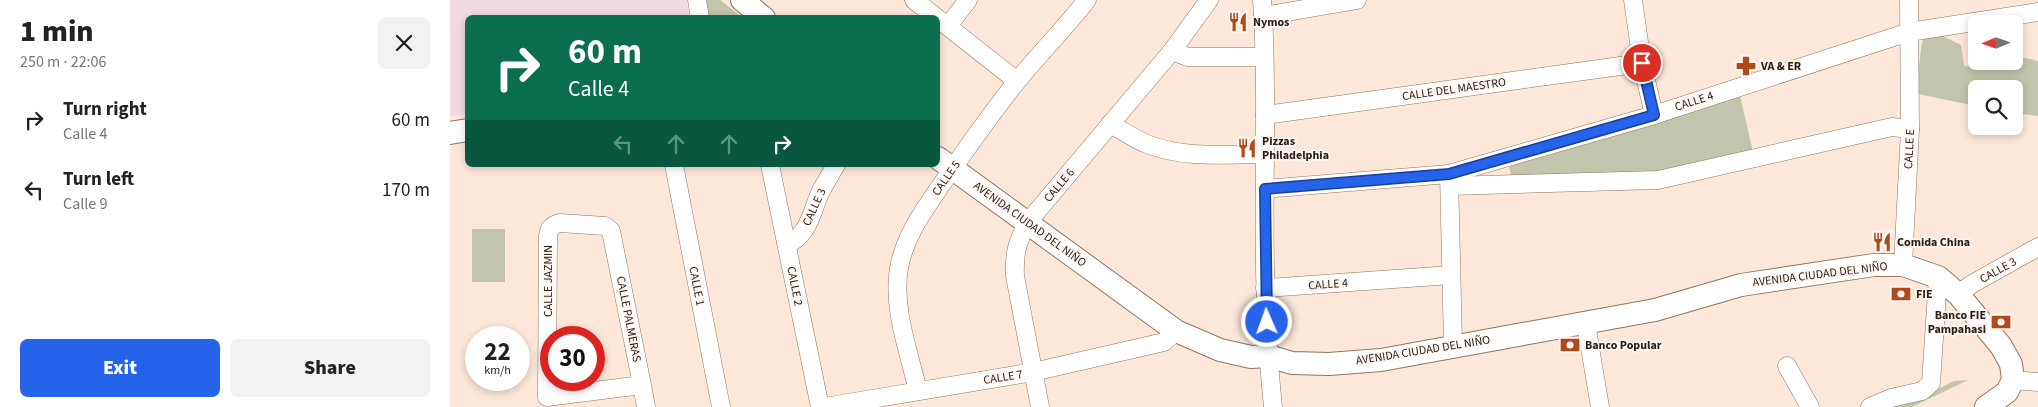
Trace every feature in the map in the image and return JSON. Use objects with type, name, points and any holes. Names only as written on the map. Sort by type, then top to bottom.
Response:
[{"type":"main road","points":[[742,0],[760,15]]},
{"type":"main road","points":[[450,133],[465,130]]},
{"type":"main road","name":"AVENIDA CIUDAD DEL NIÑO","points":[[945,163],[1176,332],[1220,350],[1251,357],[1268,356],[1292,363],[1329,364],[1381,360],[1655,310],[1741,285],[1874,265],[1903,265],[1938,277]]},
{"type":"main road","points":[[1938,277],[1958,294],[2001,346],[2011,364],[2013,380],[2007,392],[1986,407]]},
{"type":"street","points":[[696,0],[699,15]]},
{"type":"street","points":[[914,0],[934,15]]},
{"type":"street","points":[[948,26],[968,0]]},
{"type":"street","name":"CALLE 5","points":[[918,391],[901,322],[899,270],[903,250],[945,163],[1087,0]]},
{"type":"street","name":"CALLE 6","points":[[1040,407],[1015,276],[1014,260],[1017,243],[1028,222],[1172,51],[1209,0]]},
{"type":"street","points":[[1273,407],[1268,356],[1266,288],[1262,8],[1357,0]]},
{"type":"street","points":[[1633,0],[1642,63],[1654,115]]},
{"type":"street","name":"CALLE E","points":[[1903,265],[1910,129],[1909,0]]},
{"type":"street","name":"CALLE 4","points":[[1265,189],[1449,180],[1909,32],[2038,12]]},
{"type":"street","points":[[940,20],[1017,81]]},
{"type":"street","points":[[1172,51],[1188,56],[1264,57]]},
{"type":"street","name":"CALLE DEL MAESTRO","points":[[1265,116],[1642,63]]},
{"type":"street","points":[[1110,124],[1145,144],[1170,152],[1192,155],[1265,154]]},
{"type":"street","points":[[1453,346],[1449,180],[1658,180],[1892,127],[1910,129]]},
{"type":"street","name":"CALLE 1","points":[[674,167],[721,407]]},
{"type":"street","name":"CALLE 2","points":[[770,167],[820,407]]},
{"type":"street","name":"CALLE 3","points":[[787,244],[799,238],[803,232],[811,218],[820,193],[835,167]]},
{"type":"street","name":"CALLE PALMERAS","points":[[551,227],[560,223],[605,226],[611,231],[646,407]]},
{"type":"street","name":"CALLE JAZMIN","points":[[551,227],[548,236],[546,397],[642,385]]},
{"type":"street","name":"CALLE 3","points":[[1958,294],[1972,284],[2038,247]]},
{"type":"street","name":"CALLE 4","points":[[1266,288],[1450,275]]},
{"type":"street","points":[[1870,407],[1891,398],[1922,391],[1931,383],[1938,277]]},
{"type":"street","points":[[1586,324],[1600,407]]},
{"type":"street","name":"CALLE 7","points":[[824,407],[1033,372],[1164,342],[1176,332]]},
{"type":"street","points":[[1787,366],[1810,407]]},
{"type":"street","points":[[2013,380],[2038,382]]},
{"type":"shaded area","points":[[450,0],[686,0],[689,15],[465,15],[465,114],[450,117]]},
{"type":"green space","points":[[706,0],[720,0],[739,15],[709,15]]},
{"type":"green space","points":[[1941,35],[1961,45],[1964,66],[1968,67],[1968,70],[2023,70],[2023,58],[2038,61],[2038,116],[2023,114],[2023,80],[1968,80],[1968,104],[1913,93],[1916,86],[1924,36]]},
{"type":"green space","points":[[1740,96],[1753,152],[1649,175],[1512,179],[1509,166]]},
{"type":"green space","points":[[472,229],[505,229],[505,282],[472,282]]},
{"type":"green space","points":[[1968,380],[1912,407],[1886,407],[1936,390],[1954,381]]},
{"type":"place","name":"Nymos","points":[[1238,22]]},
{"type":"place","name":"VA & ER","points":[[1746,66]]},
{"type":"place","name":"Pizzas Philadelphia","points":[[1247,148]]},
{"type":"place","name":"Comida China","points":[[1882,242]]},
{"type":"place","name":"FIE","points":[[1901,294]]},
{"type":"place","name":"Banco FIE Pampahasi","points":[[2001,322]]},
{"type":"place","name":"Banco Popular","points":[[1570,345]]},
{"type":"route","points":[[1267,322],[1265,189],[1449,174],[1654,115],[1642,63]]}]
